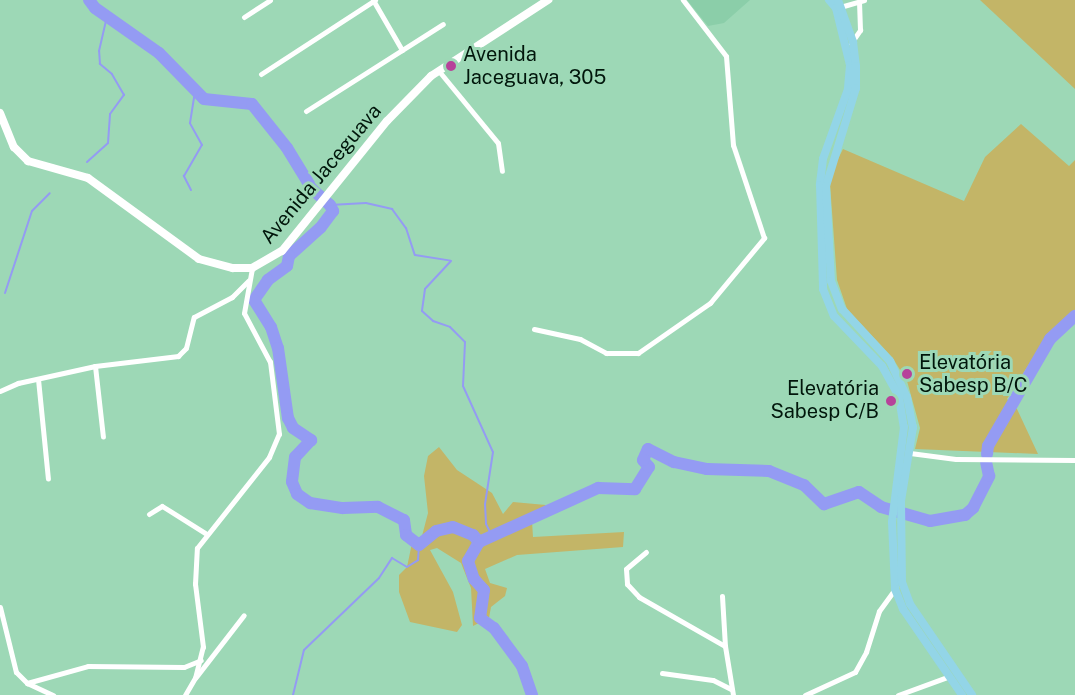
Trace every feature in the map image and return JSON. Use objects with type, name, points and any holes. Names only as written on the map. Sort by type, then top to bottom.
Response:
[{"type":"main road","name":"Avenida Jaceguava","points":[[0,113],[14,147],[28,161],[88,178],[198,259],[252,268],[282,251],[387,121],[438,70],[548,0]]},
{"type":"main road","points":[[829,0],[839,5],[850,43],[856,88],[826,186],[830,273],[842,309],[890,361],[900,379],[913,427],[910,453],[898,501],[896,523],[899,585],[962,695]]},
{"type":"main road","points":[[850,43],[848,89],[824,159],[820,184],[821,275],[834,316],[892,383],[899,397],[910,453]]},
{"type":"main road","points":[[898,501],[895,490],[904,427]]},
{"type":"main road","points":[[895,490],[904,457],[910,453]]},
{"type":"main road","points":[[952,674],[972,695]]},
{"type":"street","points":[[244,17],[270,0]]},
{"type":"street","points":[[261,74],[374,0],[402,50]]},
{"type":"street","points":[[534,330],[580,339],[606,353],[638,353],[710,303],[764,238],[733,145],[726,56],[682,0]]},
{"type":"street","points":[[839,5],[861,2],[860,30],[850,43]]},
{"type":"street","points":[[306,111],[443,24]]},
{"type":"street","points":[[438,70],[498,143],[502,171]]},
{"type":"street","points":[[195,678],[201,660],[195,559],[205,532],[269,458],[279,434],[270,362],[244,313],[252,268]]},
{"type":"street","points":[[0,391],[38,379],[96,366],[178,356],[186,348],[194,316],[232,297],[249,280]]},
{"type":"street","points":[[96,366],[103,437]]},
{"type":"street","points":[[38,379],[48,478]]},
{"type":"street","points":[[910,453],[956,459],[1075,460]]},
{"type":"street","points":[[150,514],[162,506],[205,532]]},
{"type":"street","points":[[646,552],[627,569],[631,589],[725,646]]},
{"type":"street","points":[[805,695],[855,672],[866,652],[879,611],[899,585]]},
{"type":"street","points":[[722,596],[725,646],[732,692]]},
{"type":"street","points":[[0,607],[11,660],[27,683],[52,695]]},
{"type":"street","points":[[185,695],[195,678],[244,615]]},
{"type":"street","points":[[27,683],[88,666],[184,667],[201,660]]},
{"type":"street","points":[[662,673],[713,680],[732,692]]},
{"type":"street","points":[[898,695],[952,674]]},
{"type":"shaded area","points":[[687,0],[750,0],[724,23],[708,26]]},
{"type":"shaded area","points":[[980,0],[1075,0],[1075,89]]},
{"type":"shaded area","points":[[1021,124],[1069,166],[1075,160],[1075,311],[1046,337],[1007,399],[1017,409],[1038,454],[915,449],[920,428],[907,381],[892,357],[847,309],[837,280],[830,184],[836,163],[843,149],[964,201],[985,157]]},
{"type":"shaded area","points":[[439,447],[457,470],[492,493],[503,514],[513,502],[546,505],[532,521],[533,537],[624,532],[623,547],[517,555],[485,569],[490,583],[507,588],[505,596],[491,607],[489,618],[473,626],[471,588],[461,563],[437,548],[430,550],[453,592],[462,625],[457,632],[410,622],[399,592],[399,575],[407,567],[412,543],[422,536],[428,513],[424,476],[428,456]]},
{"type":"waterway","points":[[89,0],[95,8],[159,53],[204,99],[252,104],[287,148],[312,189],[330,205],[333,211],[320,228],[289,256],[287,266],[268,280],[254,300],[271,327],[278,348],[288,418],[293,428],[311,440],[295,457],[292,482],[297,494],[310,503],[343,508],[378,507],[404,520],[406,535],[419,545],[436,531],[453,527],[473,535],[479,542],[468,561],[474,579],[484,590],[480,618],[494,628],[522,666],[532,695]]},
{"type":"waterway","points":[[87,162],[108,143],[110,114],[124,95],[112,74],[100,64],[99,51],[107,17]]},
{"type":"waterway","points":[[191,190],[184,176],[202,145],[190,123],[195,92]]},
{"type":"waterway","points":[[5,293],[32,211],[50,193]]},
{"type":"waterway","points":[[330,205],[366,203],[392,209],[406,228],[415,255],[451,261],[425,289],[422,311],[433,321],[450,327],[465,342],[463,386],[493,452],[485,504],[486,524],[492,536]]},
{"type":"waterway","points":[[987,454],[988,446],[1050,339],[1075,316]]},
{"type":"waterway","points":[[479,542],[598,488],[635,489],[649,467],[643,460],[648,449],[674,462],[707,469],[769,471],[804,485],[824,504],[859,492],[881,507],[930,521],[965,515],[973,508],[989,476],[986,462]]},
{"type":"waterway","points":[[293,695],[304,650],[379,578],[392,558],[407,567],[418,560],[419,545]]},
{"type":"place","name":"Avenida Jaceguava, 305","points":[[451,66]]},
{"type":"place","name":"Elevatória Sabesp B/C","points":[[907,374]]},
{"type":"place","name":"Elevatória Sabesp C/B","points":[[891,401]]}]
